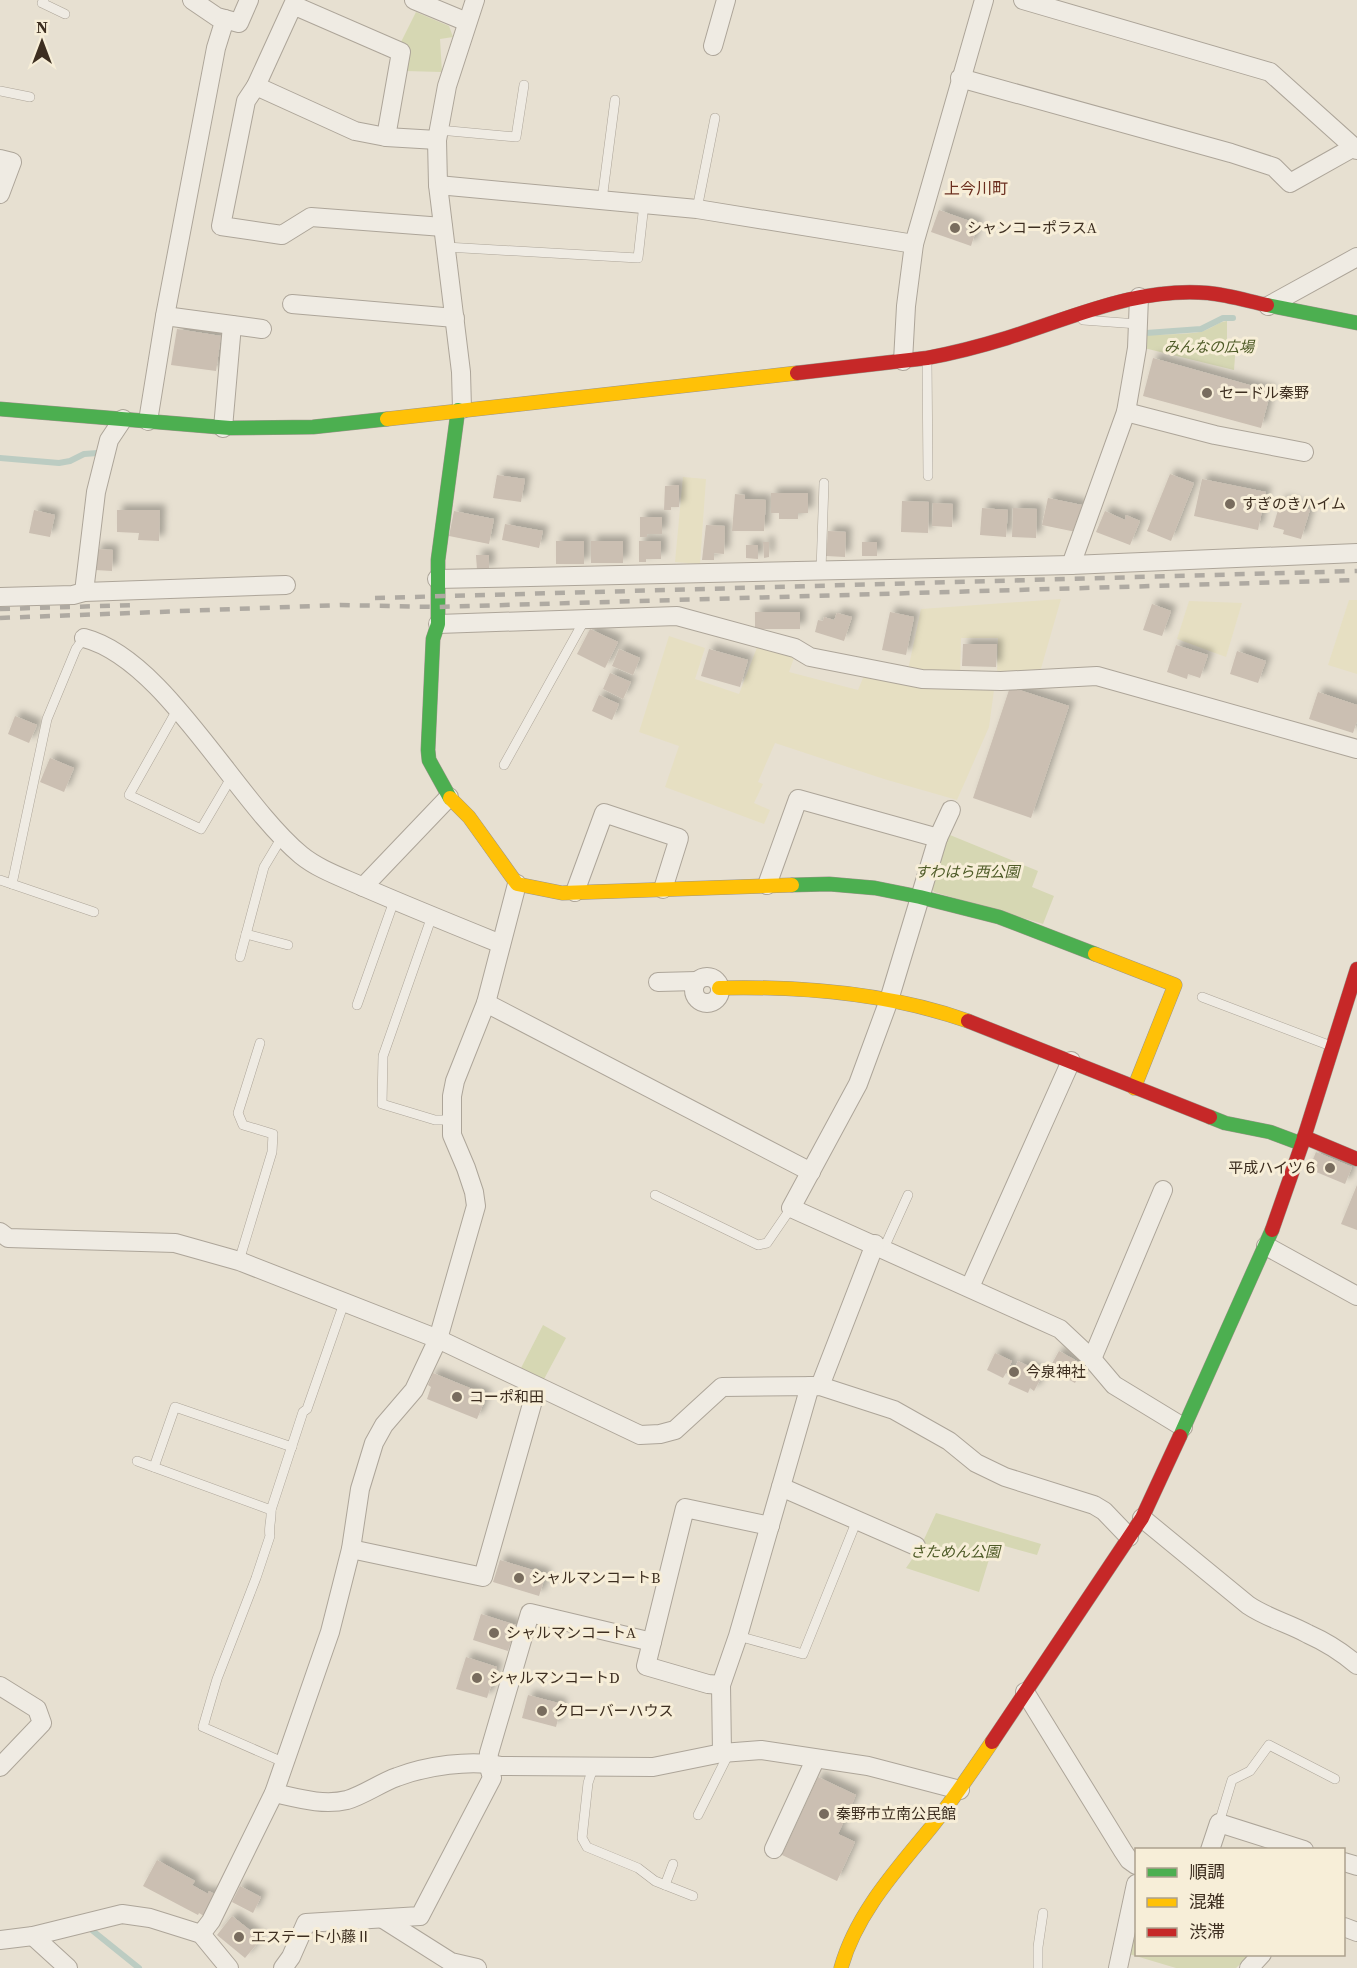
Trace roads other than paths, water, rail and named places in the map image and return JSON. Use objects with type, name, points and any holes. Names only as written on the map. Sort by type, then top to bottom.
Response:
[{"type":"street","points":[[192,0],[217,17],[239,23],[249,0]]},
{"type":"street","points":[[414,0],[468,22]]},
{"type":"street","points":[[476,0],[447,86],[438,135],[438,185],[461,372],[460,410],[438,560],[438,624],[433,639],[428,750],[433,769],[449,797],[469,817],[518,884],[550,891],[574,892],[829,884],[875,888],[920,897],[1017,923],[1175,985],[1134,1088]]},
{"type":"street","points":[[713,45],[726,0]]},
{"type":"street","points":[[903,361],[906,306],[914,244],[984,0]]},
{"type":"street","points":[[960,78],[1231,153],[1274,167],[1290,183],[1355,149],[1270,72],[1023,0]]},
{"type":"street","points":[[386,137],[401,52],[293,4],[256,86],[246,101],[221,226],[282,235],[311,217],[443,227]]},
{"type":"street","points":[[148,421],[165,316],[216,48],[225,19]]},
{"type":"street","points":[[256,86],[355,130],[386,137],[438,135]]},
{"type":"street","points":[[0,159],[12,162],[0,194]]},
{"type":"street","points":[[438,185],[697,209],[914,244]]},
{"type":"street","points":[[1268,306],[1357,257]]},
{"type":"street","points":[[0,409],[223,428],[313,427],[927,358],[959,352],[1139,297],[1209,293],[1357,323]]},
{"type":"street","points":[[1071,565],[1126,412],[1137,348],[1139,297]]},
{"type":"street","points":[[292,304],[455,318]]},
{"type":"street","points":[[165,316],[262,329]]},
{"type":"street","points":[[223,428],[232,325]]},
{"type":"street","points":[[1126,412],[1215,435],[1304,452]]},
{"type":"street","points":[[84,592],[96,492],[110,440],[123,419]]},
{"type":"street","points":[[437,579],[1071,565],[1357,553]]},
{"type":"street","points":[[0,597],[286,585]]},
{"type":"street","points":[[438,624],[678,616],[795,648],[810,657],[922,679],[1001,681],[1097,676],[1357,749]]},
{"type":"street","points":[[84,638],[98,641],[125,659],[149,680],[177,710],[282,837],[302,856],[394,901],[501,944]]},
{"type":"street","points":[[363,887],[449,797]]},
{"type":"street","points":[[767,885],[798,799],[938,838]]},
{"type":"street","points":[[951,810],[938,838],[889,1000],[858,1084],[791,1208],[880,1246],[1060,1329],[1092,1359],[1114,1385],[1183,1427]]},
{"type":"street","points":[[574,892],[604,813],[679,838],[663,889]]},
{"type":"street","points":[[201,1934],[211,1921],[274,1793],[330,1632],[351,1549],[360,1489],[374,1443],[384,1425],[414,1390],[438,1339],[476,1206],[466,1168],[452,1135],[452,1096],[455,1081],[486,1003],[518,884]]},
{"type":"street","points":[[841,1968],[862,1920],[881,1890],[960,1790],[1142,1518],[1266,1245],[1356,976]]},
{"type":"street","points":[[658,982],[698,981],[702,978],[710,978],[717,982],[719,988],[796,988],[845,992],[939,1011],[1224,1123],[1303,1140],[1357,1159]]},
{"type":"street","points":[[486,1003],[812,1172]]},
{"type":"street","points":[[970,1287],[1071,1061]]},
{"type":"street","points":[[1092,1359],[1163,1190]]},
{"type":"street","points":[[0,1232],[8,1238],[175,1243],[238,1260],[438,1339],[640,1435],[660,1434],[675,1430],[722,1387],[815,1386],[894,1410],[949,1441],[976,1463],[1005,1478],[1094,1505],[1104,1511],[1129,1537]]},
{"type":"street","points":[[1266,1245],[1357,1296]]},
{"type":"street","points":[[726,1752],[721,1685],[738,1636],[781,1487],[815,1386],[880,1246]]},
{"type":"street","points":[[351,1549],[483,1577],[534,1397]]},
{"type":"street","points":[[781,1487],[916,1546]]},
{"type":"street","points":[[721,1685],[708,1684],[646,1666],[685,1508],[770,1526]]},
{"type":"street","points":[[1142,1518],[1264,1616],[1307,1633],[1343,1653],[1357,1665]]},
{"type":"street","points":[[283,1968],[291,1958],[306,1923],[420,1916],[492,1778],[488,1763],[489,1753],[530,1613],[652,1642]]},
{"type":"street","points":[[0,1686],[37,1710],[42,1723],[0,1767]]},
{"type":"street","points":[[1025,1692],[1123,1851],[1129,1860],[1135,1863]]},
{"type":"street","points":[[274,1793],[315,1801],[346,1800],[398,1776],[435,1766],[488,1763],[501,1766],[653,1767],[726,1752],[761,1750],[815,1760],[868,1766],[960,1790]]},
{"type":"street","points":[[774,1849],[815,1760]]},
{"type":"street","points":[[1211,1848],[1219,1823],[1298,1848]]},
{"type":"street","points":[[1118,1968],[1135,1893]]},
{"type":"street","points":[[0,1940],[33,1936],[122,1914],[150,1918],[201,1934],[229,1968]]},
{"type":"street","points":[[384,1919],[451,1962],[477,1968]]},
{"type":"street","points":[[33,1936],[68,1968]]},
{"type":"street","points":[[1249,1968],[1260,1956]]},
{"type":"lane","points":[[44,0],[42,3],[65,14]]},
{"type":"lane","points":[[438,135],[516,137],[524,85]]},
{"type":"lane","points":[[0,91],[30,97]]},
{"type":"lane","points":[[602,200],[615,100]]},
{"type":"lane","points":[[697,209],[715,118]]},
{"type":"lane","points":[[446,247],[638,258],[644,204]]},
{"type":"lane","points":[[1065,318],[1138,324]]},
{"type":"lane","points":[[927,358],[928,476]]},
{"type":"lane","points":[[821,570],[824,483]]},
{"type":"lane","points":[[504,765],[585,619]]},
{"type":"lane","points":[[12,884],[47,719],[76,649],[84,638]]},
{"type":"lane","points":[[177,710],[129,795],[201,829],[231,778]]},
{"type":"lane","points":[[240,957],[264,867],[282,837]]},
{"type":"lane","points":[[0,880],[94,912]]},
{"type":"lane","points":[[357,1005],[394,901]]},
{"type":"lane","points":[[381,1115],[383,1056],[432,916]]},
{"type":"lane","points":[[246,934],[288,945]]},
{"type":"lane","points":[[1202,997],[1333,1047]]},
{"type":"lane","points":[[238,1260],[272,1152],[273,1134],[243,1125],[238,1113],[260,1043]]},
{"type":"lane","points":[[382,1104],[435,1119],[451,1120]]},
{"type":"lane","points":[[655,1195],[758,1245],[767,1243],[791,1208]]},
{"type":"lane","points":[[880,1246],[909,1196]]},
{"type":"lane","points":[[283,1762],[203,1727],[217,1679],[270,1536],[271,1510],[344,1303]]},
{"type":"lane","points":[[154,1467],[175,1407],[292,1447]]},
{"type":"lane","points":[[137,1461],[271,1510]]},
{"type":"lane","points":[[738,1636],[804,1654],[857,1520]]},
{"type":"lane","points":[[1219,1823],[1232,1780],[1250,1771],[1269,1745],[1335,1779]]},
{"type":"lane","points":[[698,1815],[726,1752]]},
{"type":"lane","points":[[594,1768],[588,1783],[582,1838],[587,1847],[638,1868],[656,1881],[693,1896]]},
{"type":"lane","points":[[665,1885],[673,1864]]},
{"type":"lane","points":[[1038,1968],[1038,1947],[1043,1913]]},
{"type":"waterway","points":[[1146,333],[1201,329],[1223,318],[1233,318]]},
{"type":"waterway","points":[[0,458],[59,463],[70,461],[84,454],[98,453]]},
{"type":"waterway","points":[[93,1931],[139,1968]]},
{"type":"railway","points":[[375,598],[1357,571]]},
{"type":"railway","points":[[0,618],[340,605],[436,607],[1357,580]]},
{"type":"railway","points":[[0,609],[135,605]]},
{"type":"place","name":"シャンコーポラスA","points":[[955,228]]},
{"type":"place","name":"セードル秦野","points":[[1207,393]]},
{"type":"place","name":"すぎのきハイム","points":[[1230,504]]},
{"type":"place","name":"平成ハイツ６","points":[[1330,1168]]},
{"type":"place","name":"今泉神社","points":[[1014,1372]]},
{"type":"place","name":"コーポ和田","points":[[457,1397]]},
{"type":"place","name":"シャルマンコートB","points":[[519,1578]]},
{"type":"place","name":"シャルマンコートA","points":[[494,1633]]},
{"type":"place","name":"シャルマンコートD","points":[[477,1678]]},
{"type":"place","name":"クローバーハウス","points":[[542,1711]]},
{"type":"place","name":"秦野市立南公民館","points":[[824,1814]]},
{"type":"place","name":"エステート小藤Ⅱ","points":[[239,1937]]},
{"type":"district","name":"上今川町","points":[[976,188]]},
{"type":"park label","name":"みんなの広場","points":[[1209,347]]},
{"type":"park label","name":"すわはら西公園","points":[[967,872]]},
{"type":"park label","name":"さためん公園","points":[[955,1552]]}]
